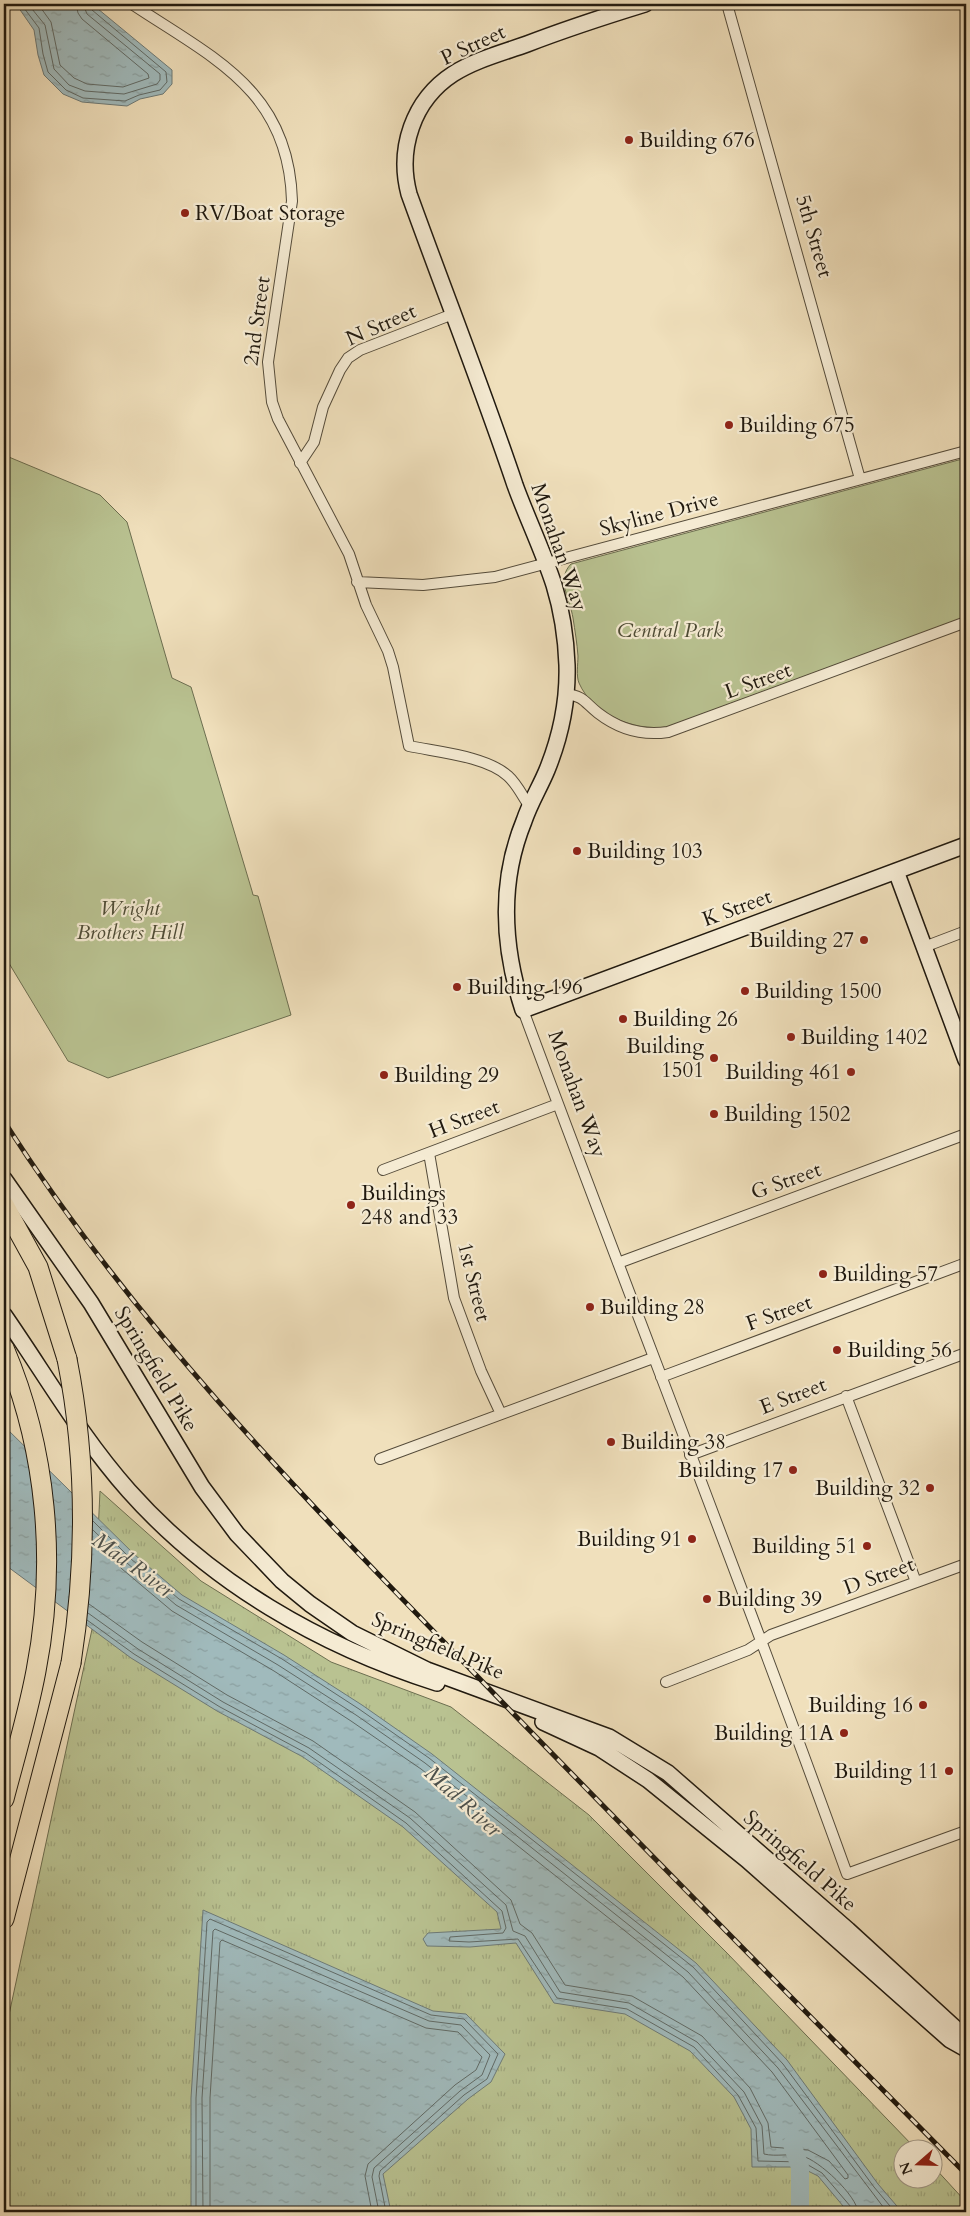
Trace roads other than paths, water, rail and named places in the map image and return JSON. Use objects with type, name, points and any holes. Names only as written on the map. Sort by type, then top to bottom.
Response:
[{"type":"highway","points":[[4,1205],[38,1267],[67,1359],[76,1409],[84,1500],[81,1582],[71,1663],[4,1919]]},
{"type":"highway","points":[[4,1348],[29,1422],[42,1493],[47,1560],[43,1627],[30,1702],[4,1799]]},
{"type":"main road","name":"P Street","points":[[453,314],[407,184],[404,164],[406,145],[412,125],[421,106],[443,81],[463,68],[570,28],[645,4]]},
{"type":"main road","name":"Monahan Way","points":[[453,314],[554,584],[564,630],[567,669],[562,720],[552,755],[530,807],[513,856],[507,887],[506,916],[511,966],[523,1010]]},
{"type":"main road","name":"K Street","points":[[523,1010],[966,845]]},
{"type":"main road","points":[[896,871],[966,1060]]},
{"type":"main road","name":"Springfield Pike","points":[[4,1179],[91,1303],[202,1487],[237,1534],[282,1581],[317,1609],[352,1633],[427,1670],[609,1737],[668,1773],[848,1930],[966,2038]]},
{"type":"main road","name":"Springfield Pike","points":[[4,1315],[70,1414],[128,1490],[190,1550],[240,1589],[261,1603],[333,1642],[417,1676],[526,1715],[583,1740],[648,1780],[727,1842],[950,2040],[966,2049]]},
{"type":"street","name":"2nd Street","points":[[132,4],[220,63],[248,86],[268,113],[285,148],[292,175],[292,201],[286,254],[271,339],[269,382],[272,402],[278,420],[300,463],[346,546],[357,582],[393,667],[409,746],[496,767],[515,784],[530,807]]},
{"type":"street","name":"5th Street","points":[[727,4],[860,479]]},
{"type":"street","name":"N Street","points":[[300,463],[314,442],[330,390],[348,358],[360,350],[453,314]]},
{"type":"street","name":"Skyline Drive","points":[[357,582],[400,585],[449,584],[495,577],[966,451]]},
{"type":"street","name":"L Street","points":[[566,694],[578,696],[609,721],[632,731],[656,734],[668,732],[966,622]]},
{"type":"street","points":[[924,947],[966,931]]},
{"type":"street","name":"Monahan Way","points":[[523,1010],[653,1358],[762,1641],[847,1874],[966,1831]]},
{"type":"street","name":"H Street","points":[[384,1170],[558,1104]]},
{"type":"street","name":"G Street","points":[[618,1263],[966,1134]]},
{"type":"street","name":"1st Street","points":[[429,1153],[454,1298],[481,1371],[501,1414]]},
{"type":"street","name":"F Street","points":[[661,1377],[966,1263]]},
{"type":"street","name":"E Street","points":[[690,1455],[966,1353]]},
{"type":"street","points":[[380,1459],[653,1358]]},
{"type":"street","points":[[846,1396],[916,1582]]},
{"type":"street","name":"D Street","points":[[666,1682],[748,1650],[771,1635],[966,1564]]},
{"type":"water","points":[[16,4],[92,4],[172,70],[172,84],[163,94],[140,99],[127,106],[82,102],[63,94],[44,75],[38,55],[34,30]]},
{"type":"water","points":[[4,1426],[135,1555],[182,1595],[284,1655],[362,1705],[432,1754],[696,1963],[787,2060],[878,2184],[902,2212],[848,2212],[818,2176],[800,2167],[752,2167],[751,2129],[734,2097],[690,2051],[625,2014],[554,2003],[516,1943],[470,1947],[427,1946],[423,1939],[428,1933],[501,1929],[497,1912],[403,1827],[303,1757],[217,1711],[131,1658],[4,1564]]},
{"type":"water","points":[[203,1910],[433,2011],[466,2014],[505,2054],[491,2082],[468,2099],[383,2174],[391,2212],[191,2212],[191,2098]]},
{"type":"waterway","name":"Mad River","points":[[792,2144],[800,2167],[800,2212]]},
{"type":"railway","points":[[4,1121],[55,1197],[110,1271],[167,1342],[288,1479],[599,1802],[966,2174]]},
{"type":"place","name":"Building 676","points":[[629,140]]},
{"type":"place","name":"RV/Boat Storage","points":[[185,213]]},
{"type":"place","name":"Building 675","points":[[729,425]]},
{"type":"place","name":"Building 103","points":[[577,851]]},
{"type":"place","name":"Building 27","points":[[864,940]]},
{"type":"place","name":"Building 196","points":[[457,987]]},
{"type":"place","name":"Building 1500","points":[[745,991]]},
{"type":"place","name":"Building 26","points":[[623,1019]]},
{"type":"place","name":"Building 1402","points":[[791,1037]]},
{"type":"place","name":"Building 1501","points":[[714,1058]]},
{"type":"place","name":"Building 461","points":[[851,1072]]},
{"type":"place","name":"Building 29","points":[[384,1075]]},
{"type":"place","name":"Building 1502","points":[[714,1114]]},
{"type":"place","name":"Buildings 248 and 33","points":[[351,1205]]},
{"type":"place","name":"Building 57","points":[[823,1274]]},
{"type":"place","name":"Building 28","points":[[590,1307]]},
{"type":"place","name":"Building 56","points":[[837,1350]]},
{"type":"place","name":"Building 38","points":[[611,1442]]},
{"type":"place","name":"Building 17","points":[[793,1470]]},
{"type":"place","name":"Building 32","points":[[930,1488]]},
{"type":"place","name":"Building 91","points":[[692,1539]]},
{"type":"place","name":"Building 51","points":[[867,1546]]},
{"type":"place","name":"Building 39","points":[[707,1599]]},
{"type":"place","name":"Building 16","points":[[923,1705]]},
{"type":"place","name":"Building 11A","points":[[844,1733]]},
{"type":"place","name":"Building 11","points":[[949,1771]]},
{"type":"park label","name":"Central Park","points":[[670,630]]},
{"type":"park label","name":"Wright Brothers Hill","points":[[130,920]]}]
